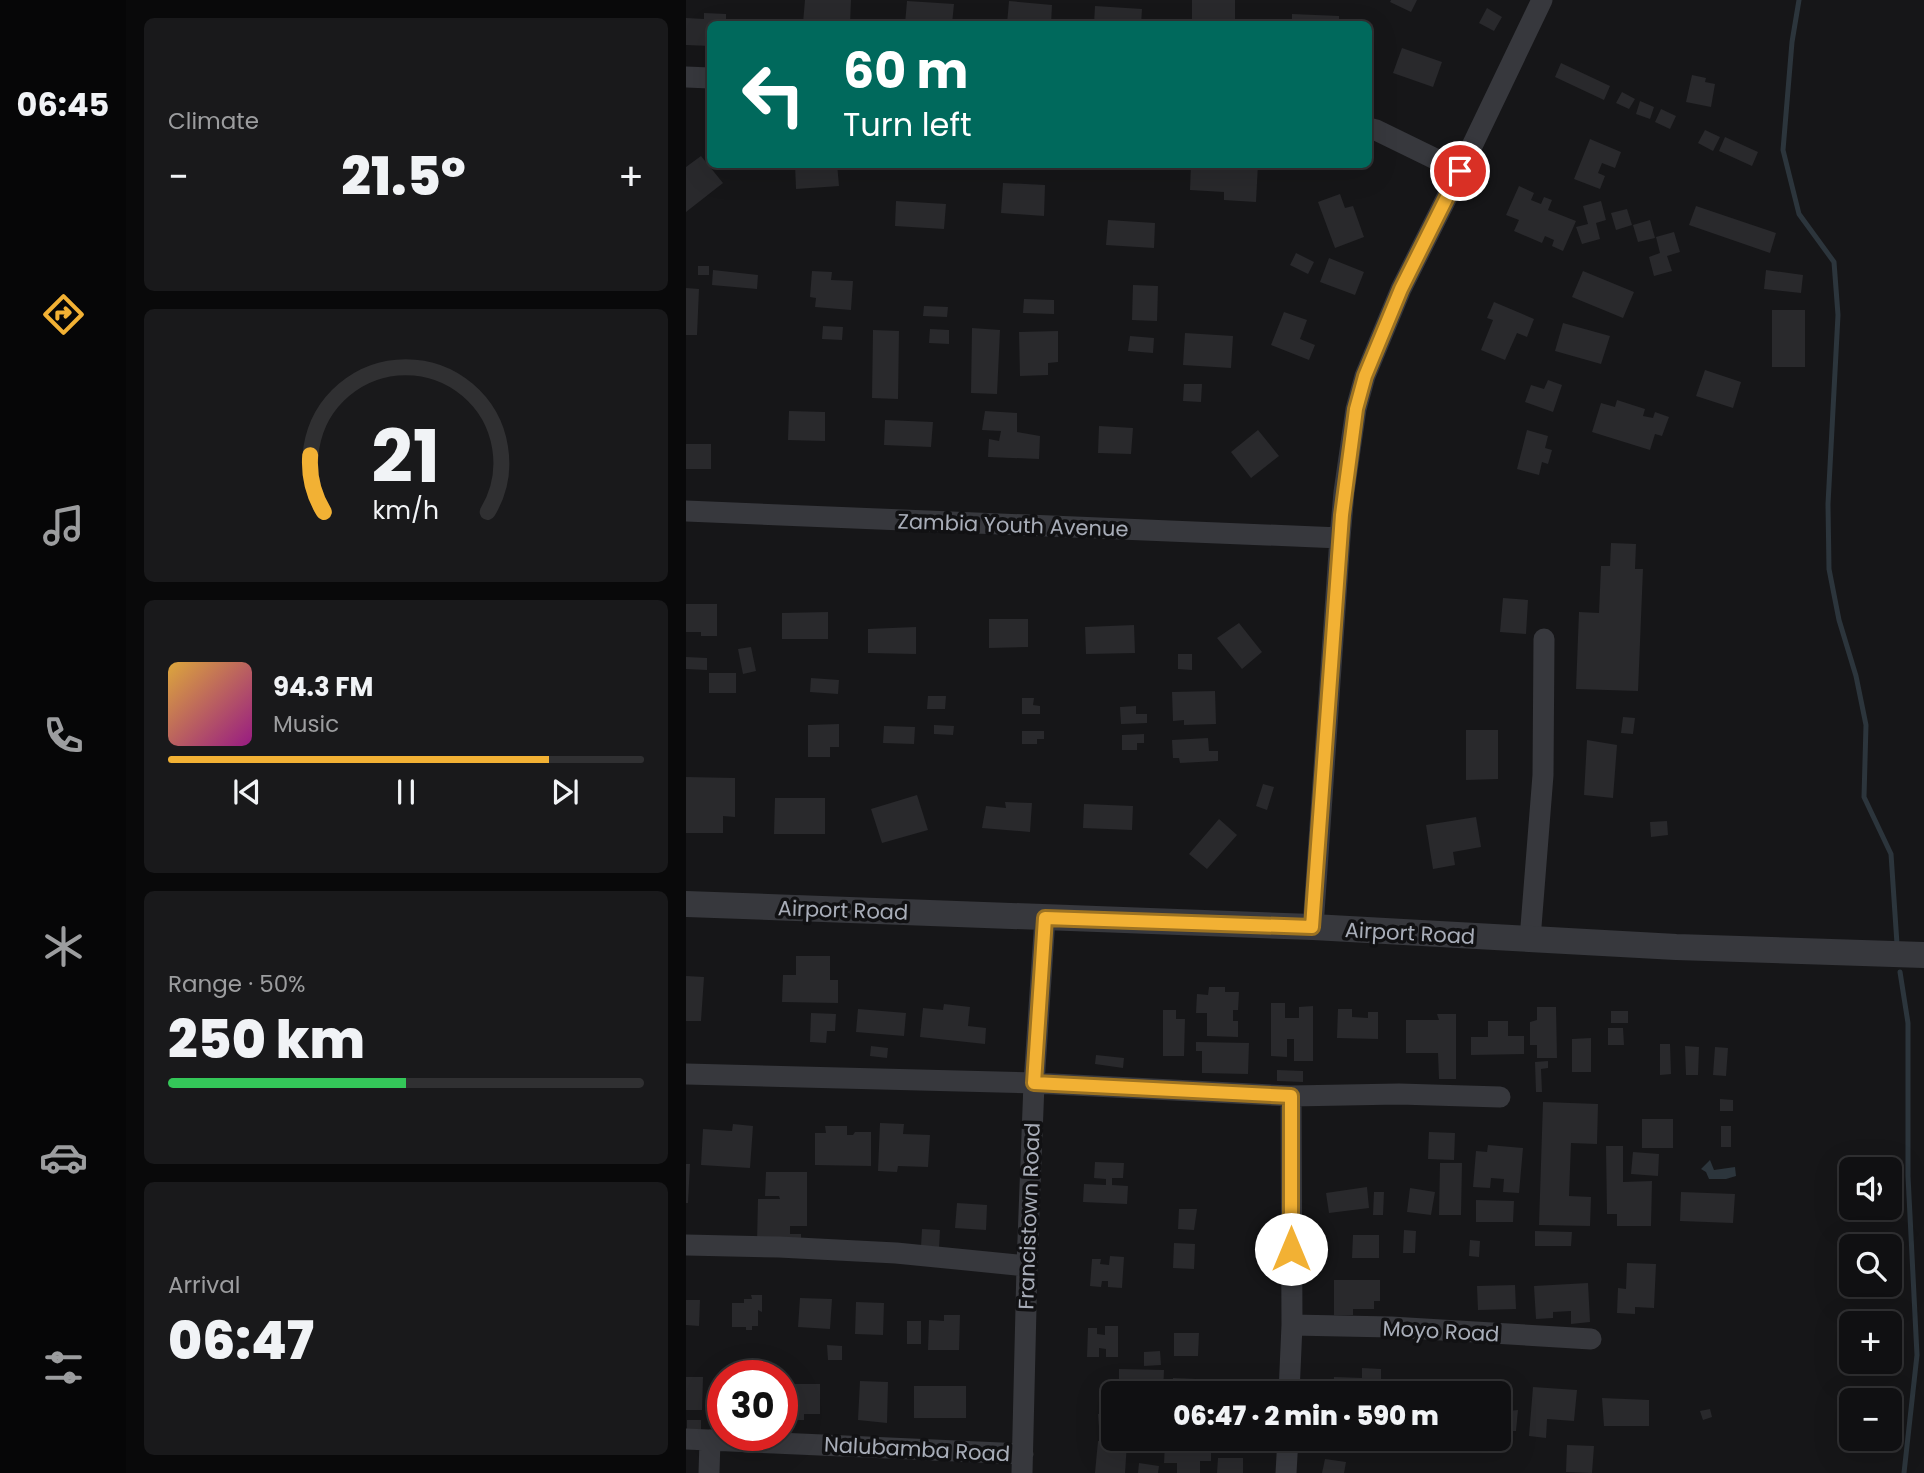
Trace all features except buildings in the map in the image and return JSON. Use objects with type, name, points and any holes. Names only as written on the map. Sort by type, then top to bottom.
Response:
[{"type":"street","points":[[1312,927],[1340,538],[1356,409],[1365,376],[1401,289],[1542,0]]},
{"type":"street","points":[[686,77],[707,78]]},
{"type":"street","points":[[1372,130],[1460,171]]},
{"type":"street","name":"Zambia Youth Avenue","points":[[686,511],[1340,538]]},
{"type":"street","points":[[1530,939],[1543,775],[1545,639]]},
{"type":"street","name":"Airport Road","points":[[686,904],[1312,927],[1676,947],[1924,955]]},
{"type":"street","name":"Francistown Road","points":[[1023,1463],[1034,1083],[1045,918]]},
{"type":"street","points":[[686,1074],[1034,1083],[1291,1096],[1399,1094],[1500,1097]]},
{"type":"street","points":[[1290,1381],[1292,1325],[1291,1096]]},
{"type":"street","points":[[686,1245],[896,1253],[1027,1266]]},
{"type":"street","name":"Moyo Road","points":[[1292,1325],[1391,1327],[1591,1339]]},
{"type":"street","name":"Nalubamba Road","points":[[686,1439],[707,1440]]},
{"type":"street","name":"Nalubamba Road","points":[[798,1446],[1023,1463]]},
{"type":"street","points":[[709,1473],[710,1451]]},
{"type":"street","points":[[1286,1473],[1287,1451]]},
{"type":"shaded area","points":[[1710,1160],[1714,1170],[1735,1167],[1736,1176],[1709,1179],[1701,1169]]},
{"type":"waterway","points":[[1799,0],[1792,42],[1783,150],[1799,214],[1834,262],[1838,315],[1828,504],[1829,569],[1866,725],[1864,797],[1891,854],[1897,944]]},
{"type":"waterway","points":[[1900,972],[1908,1023],[1908,1176],[1917,1355],[1904,1473]]},
{"type":"route","points":[[1291,1249],[1291,1096],[1034,1083],[1045,918],[1312,927],[1342,515],[1356,409],[1365,376],[1401,289],[1460,171]]}]
